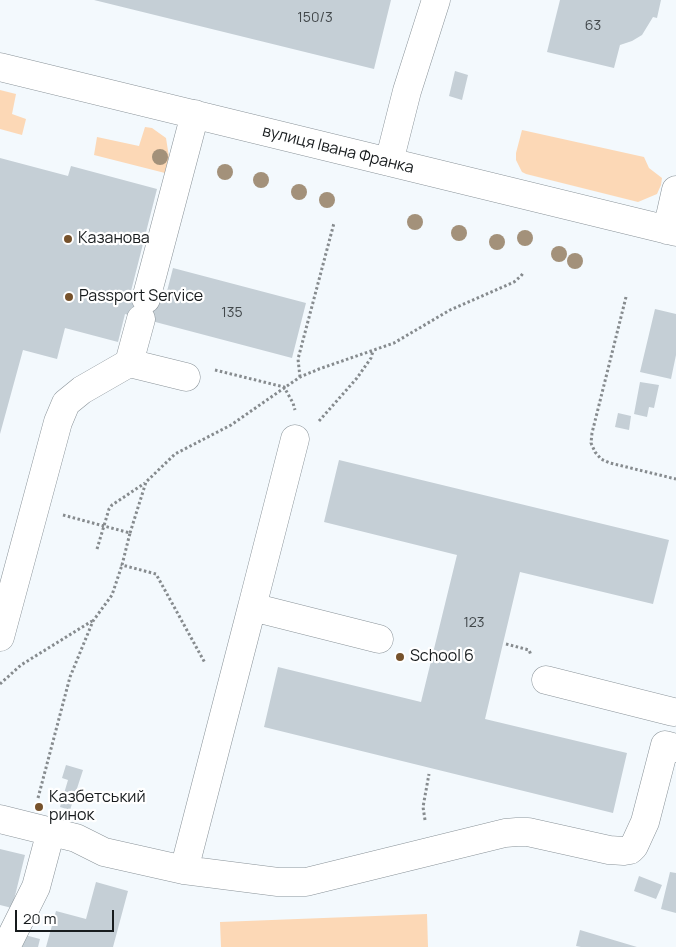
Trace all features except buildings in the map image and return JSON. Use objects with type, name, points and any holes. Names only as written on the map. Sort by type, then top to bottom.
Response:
[{"type":"street","points":[[389,162],[407,91],[436,0]]},
{"type":"street","name":"вулиця Івана Франка","points":[[0,67],[671,231]]},
{"type":"street","points":[[129,363],[195,114]]},
{"type":"street","points":[[671,231],[676,190]]},
{"type":"street","points":[[0,637],[58,422],[66,403],[82,390],[129,363],[186,377]]},
{"type":"street","points":[[184,870],[295,439]]},
{"type":"street","points":[[252,607],[379,640]]},
{"type":"street","points":[[0,818],[76,838],[104,852],[184,870],[278,882],[306,882],[505,833],[528,832],[624,852],[634,846],[645,822],[670,747],[675,706],[546,680]]},
{"type":"street","points":[[6,947],[36,887],[41,828]]},
{"type":"path","points":[[300,377],[298,359],[334,223]]},
{"type":"path","points":[[97,550],[108,509],[146,482],[175,454],[232,425],[300,377],[401,339],[450,310],[514,282],[524,272]]},
{"type":"path","points":[[626,297],[591,443],[595,452],[602,459],[610,463],[676,479]]},
{"type":"path","points":[[295,439],[313,427],[336,402],[367,364],[373,350]]},
{"type":"path","points":[[186,377],[206,370],[215,370],[284,387]]},
{"type":"path","points":[[41,828],[67,683],[93,621],[112,595],[146,482]]},
{"type":"path","points":[[34,508],[130,533]]},
{"type":"path","points":[[122,564],[156,574],[228,703]]},
{"type":"path","points":[[0,684],[21,665],[93,621]]},
{"type":"path","points":[[506,644],[518,647]]},
{"type":"path","points":[[425,790],[429,774]]},
{"type":"shaded area","points":[[0,90],[16,94],[12,114],[26,119],[22,135],[0,129]]},
{"type":"shaded area","points":[[145,127],[152,128],[166,138],[169,157],[165,173],[94,155],[97,137],[139,146]]},
{"type":"shaded area","points":[[522,130],[644,157],[649,168],[662,178],[661,185],[657,194],[638,202],[526,174],[522,172],[516,160]]},
{"type":"shaded area","points":[[427,914],[428,947],[221,947],[220,922]]},
{"type":"place","name":"Казанова","points":[[68,239]]},
{"type":"place","name":"Passport Service","points":[[69,297]]},
{"type":"place","name":"School 6","points":[[400,657]]},
{"type":"place","name":"Казбетський ринок","points":[[39,807]]}]
